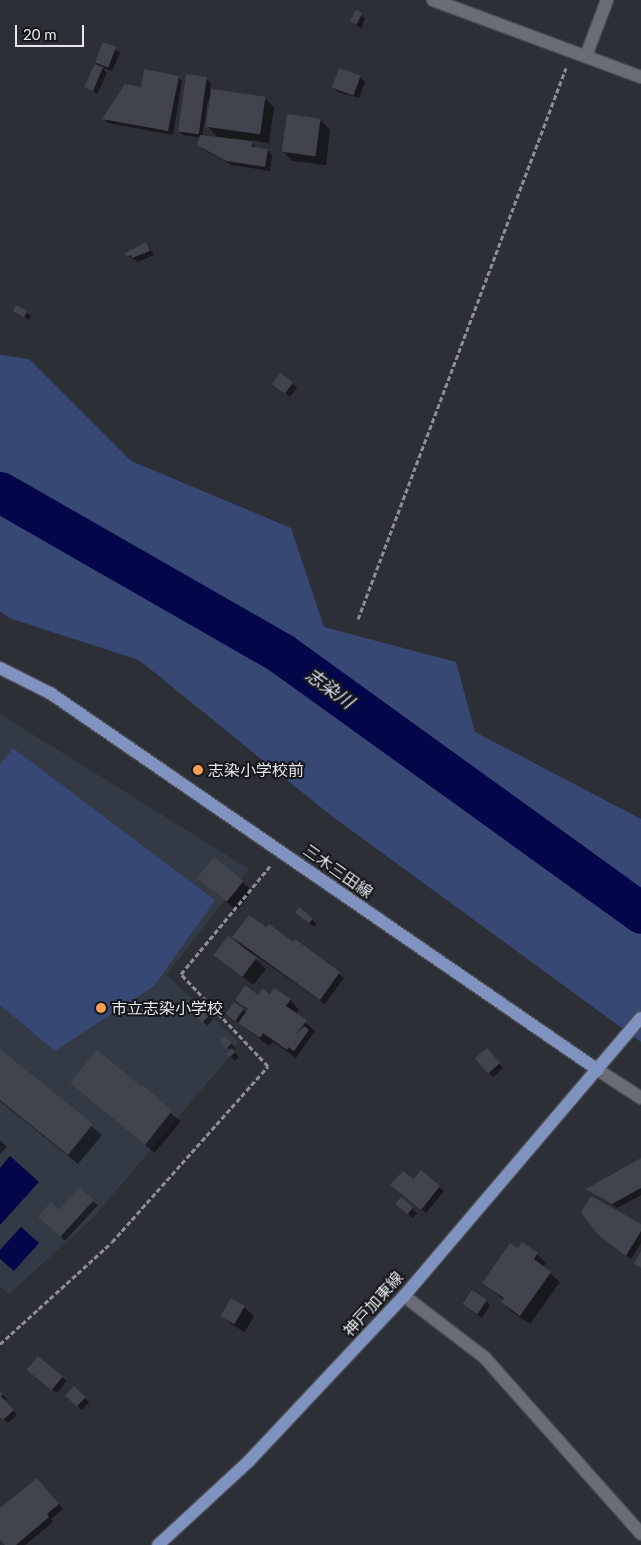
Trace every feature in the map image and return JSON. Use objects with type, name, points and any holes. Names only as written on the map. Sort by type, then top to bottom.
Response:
[{"type":"main road","name":"三木三田線","points":[[0,668],[50,694],[598,1070]]},
{"type":"main road","points":[[598,1070],[641,1018]]},
{"type":"main road","name":"神戸加東線","points":[[158,1545],[249,1461],[404,1296],[598,1070]]},
{"type":"street","points":[[433,0],[641,77]]},
{"type":"street","points":[[586,56],[607,0]]},
{"type":"street","points":[[598,1070],[641,1098]]},
{"type":"street","points":[[404,1296],[485,1358],[641,1534]]},
{"type":"path","points":[[358,619],[572,51]]},
{"type":"path","points":[[0,1344],[112,1242],[268,1066],[181,974],[282,852]]},
{"type":"shaded area","points":[[0,355],[29,359],[131,461],[291,528],[324,627],[456,662],[475,732],[641,819],[641,1042],[329,814],[139,660],[9,618],[0,611]]},
{"type":"shaded area","name":"市立志染小学校","points":[[0,714],[249,869],[166,975],[238,1041],[231,1055],[93,1218],[9,1294],[0,1287]]},
{"type":"shaded area","points":[[13,748],[215,900],[154,986],[55,1051],[0,1005],[0,765]]},
{"type":"shaded area","points":[[10,1156],[39,1182],[0,1225],[0,1168]]},
{"type":"shaded area","points":[[21,1227],[39,1243],[14,1271],[0,1259],[0,1250]]},
{"type":"building","points":[[356,10],[362,13],[356,25],[350,22]]},
{"type":"building","points":[[103,42],[116,47],[108,68],[95,63]]},
{"type":"building","points":[[95,64],[103,67],[93,91],[84,87]]},
{"type":"building","points":[[339,68],[361,76],[353,96],[332,88]]},
{"type":"building","points":[[144,69],[179,76],[168,131],[102,119],[125,84],[141,87]]},
{"type":"building","points":[[186,74],[207,77],[199,134],[178,131]]},
{"type":"building","points":[[211,89],[265,97],[260,134],[206,127]]},
{"type":"building","points":[[287,114],[321,119],[315,156],[282,152]]},
{"type":"building","points":[[200,135],[252,141],[252,147],[268,149],[265,167],[226,161],[197,145]]},
{"type":"building","points":[[146,242],[150,251],[132,258],[131,255],[126,257],[125,253]]},
{"type":"building","points":[[16,305],[27,311],[24,317],[13,311]]},
{"type":"building","points":[[280,373],[293,382],[285,394],[272,384]]},
{"type":"building","points":[[214,857],[244,881],[227,902],[197,878]]},
{"type":"building","points":[[299,907],[313,919],[309,923],[295,913]]},
{"type":"building","points":[[249,915],[266,927],[269,924],[293,942],[295,939],[340,972],[320,1000],[232,937]]},
{"type":"building","points":[[228,936],[257,958],[242,977],[214,955]]},
{"type":"building","points":[[245,985],[258,995],[262,989],[270,994],[274,988],[291,999],[286,1006],[307,1020],[295,1036],[304,1026],[309,1030],[294,1051],[288,1047],[287,1050],[263,1033],[260,1038],[238,1023],[248,1009],[235,1000]]},
{"type":"building","points":[[234,1002],[244,1009],[235,1021],[225,1014]]},
{"type":"building","points":[[200,1005],[210,1015],[202,1023],[192,1013]]},
{"type":"building","points":[[225,1036],[232,1043],[226,1049],[219,1042]]},
{"type":"building","points":[[232,1048],[235,1052],[230,1057],[226,1054]]},
{"type":"building","points":[[487,1048],[500,1063],[488,1074],[475,1058]]},
{"type":"building","points":[[0,1049],[93,1124],[68,1155],[0,1100]]},
{"type":"building","points":[[97,1050],[142,1087],[143,1085],[172,1111],[145,1145],[70,1083]]},
{"type":"building","points":[[641,1158],[641,1188],[612,1204],[586,1189]]},
{"type":"building","points":[[421,1170],[440,1186],[421,1210],[390,1185],[403,1171],[414,1179]]},
{"type":"building","points":[[80,1187],[94,1200],[60,1237],[38,1217],[51,1202],[59,1210]]},
{"type":"building","points":[[591,1196],[641,1224],[641,1231],[626,1256],[598,1235],[581,1212]]},
{"type":"building","points":[[401,1197],[413,1207],[407,1214],[395,1204]]},
{"type":"building","points":[[522,1242],[538,1253],[534,1259],[551,1272],[520,1316],[501,1302],[504,1298],[482,1283],[510,1243],[517,1248]]},
{"type":"building","points":[[641,1251],[641,1268],[634,1264]]},
{"type":"building","points":[[472,1290],[487,1300],[477,1314],[462,1304]]},
{"type":"building","points":[[231,1298],[245,1306],[234,1324],[221,1316]]},
{"type":"building","points":[[38,1356],[63,1376],[52,1390],[27,1370]]},
{"type":"building","points":[[74,1386],[86,1397],[77,1406],[65,1396]]},
{"type":"building","points":[[0,1391],[3,1394],[1,1396],[14,1410],[3,1420],[0,1417]]},
{"type":"building","points":[[37,1478],[59,1504],[47,1514],[49,1517],[16,1545],[5,1545],[0,1539],[0,1508]]},
{"type":"waterway","name":"志染川","points":[[0,492],[281,653],[641,913]]},
{"type":"place","name":"志染小学校前","points":[[198,770]]},
{"type":"place","name":"市立志染小学校","points":[[101,1008]]}]
